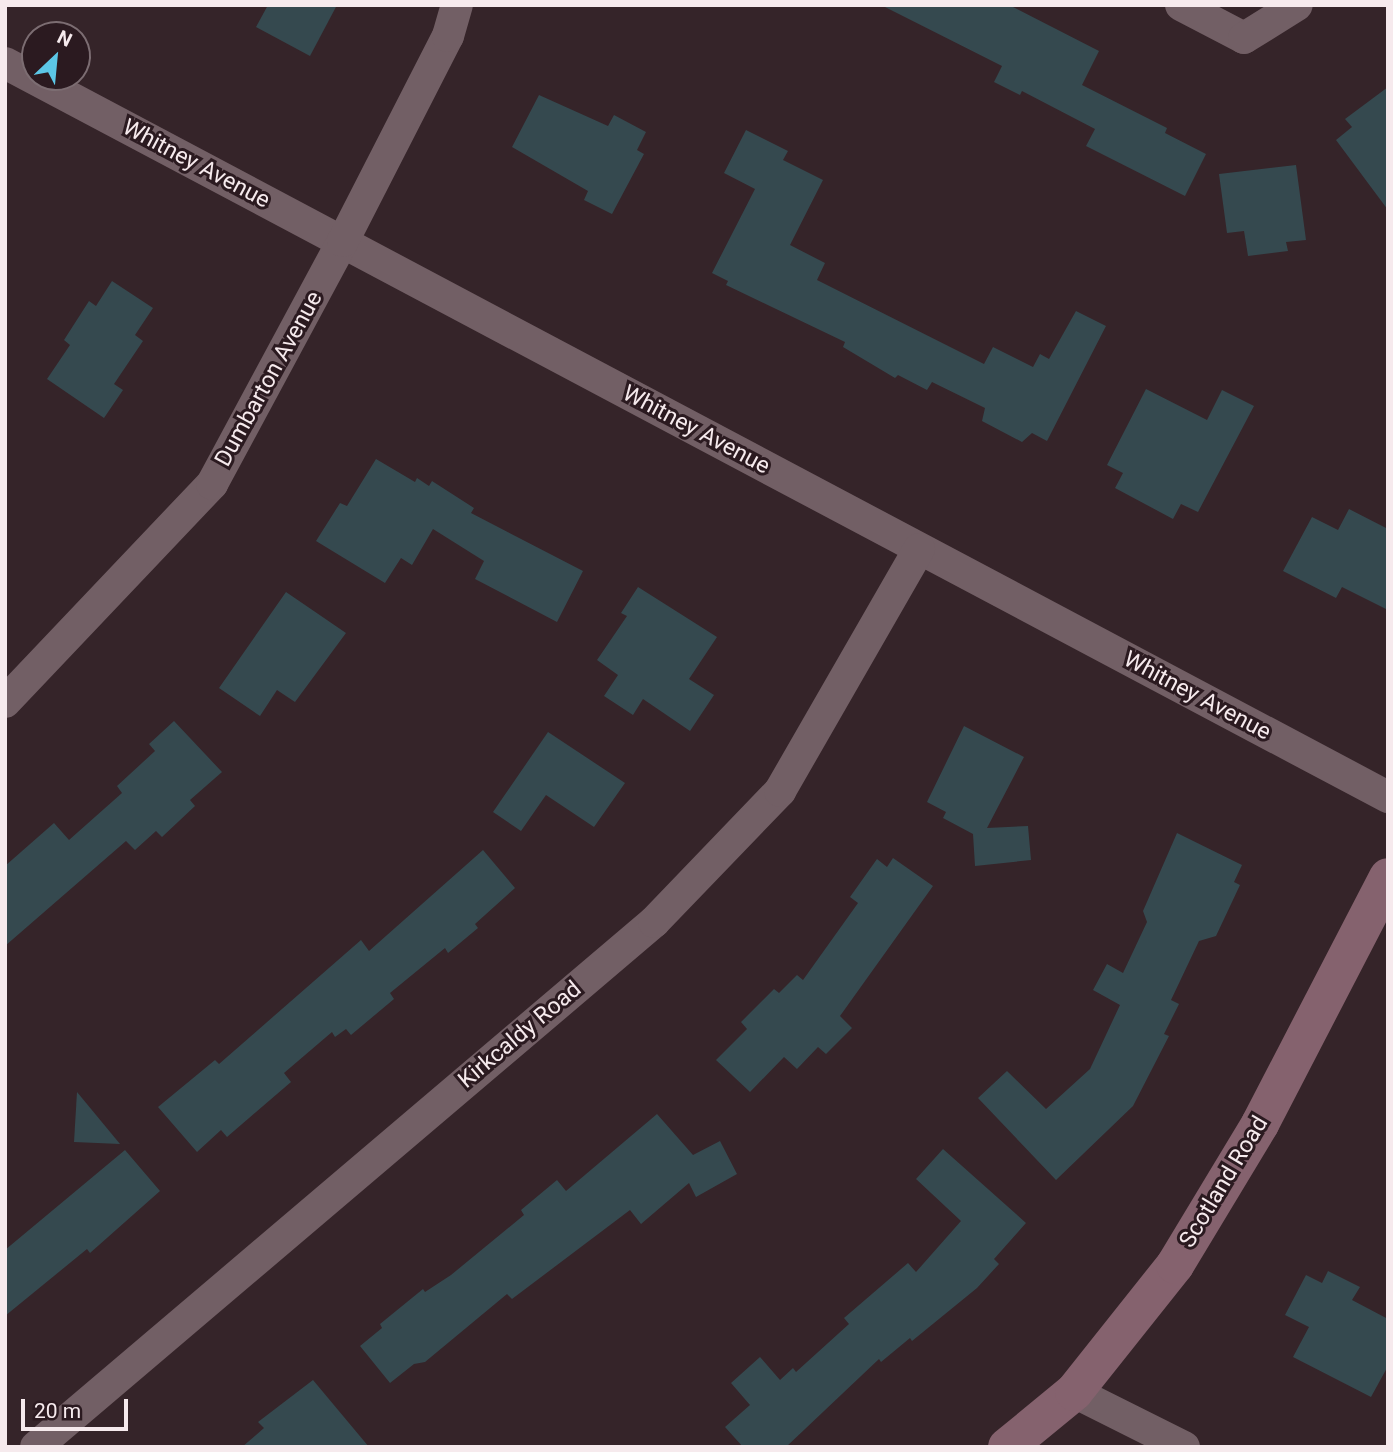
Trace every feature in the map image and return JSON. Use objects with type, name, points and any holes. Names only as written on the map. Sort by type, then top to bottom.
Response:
[{"type":"street","name":"Dumbarton Avenue","points":[[5,702],[212,484],[343,242],[448,36],[457,5]]},
{"type":"street","points":[[1181,5],[1244,38],[1297,5]]},
{"type":"street","name":"Whitney Avenue","points":[[5,63],[1388,797]]},
{"type":"street","name":"Kirkcaldy Road","points":[[36,1447],[654,922],[779,791],[919,549]]},
{"type":"street","name":"Scotland Road","points":[[1007,1447],[1074,1392],[1175,1265],[1260,1124],[1388,877]]},
{"type":"street","points":[[1074,1392],[1184,1447]]},
{"type":"building","points":[[268,5],[337,5],[310,56],[256,27]]},
{"type":"building","points":[[881,5],[1009,5],[1099,51],[1082,85],[1167,128],[1165,133],[1206,154],[1185,196],[1086,146],[1095,129],[1022,91],[1020,95],[994,82],[1002,66]]},
{"type":"building","points":[[1388,87],[1388,210],[1336,140],[1352,127],[1345,119]]},
{"type":"building","points":[[539,95],[608,126],[614,115],[646,132],[637,150],[644,154],[612,214],[584,200],[588,191],[512,147]]},
{"type":"building","points":[[746,130],[788,151],[783,160],[823,180],[790,245],[825,263],[817,280],[984,364],[993,347],[1033,367],[1040,354],[1049,359],[1076,311],[1106,326],[1047,441],[1032,433],[1022,442],[982,421],[985,408],[932,382],[927,390],[898,375],[895,378],[843,347],[845,342],[726,285],[728,281],[712,273],[755,189],[724,173]]},
{"type":"building","points":[[1296,165],[1306,240],[1286,242],[1288,251],[1248,256],[1244,231],[1227,233],[1219,174]]},
{"type":"building","points":[[112,281],[153,308],[135,335],[143,341],[114,384],[123,390],[104,418],[47,379],[70,345],[64,340],[89,301],[96,306]]},
{"type":"building","points":[[1146,389],[1207,420],[1222,390],[1254,406],[1198,512],[1181,504],[1173,519],[1115,488],[1123,473],[1107,465]]},
{"type":"building","points":[[376,459],[415,482],[417,478],[429,486],[432,481],[474,508],[471,513],[583,571],[557,622],[475,579],[484,561],[433,529],[412,565],[401,558],[385,583],[316,541],[340,503],[347,506]]},
{"type":"building","points":[[1349,509],[1388,529],[1388,610],[1342,587],[1336,598],[1283,571],[1312,517],[1338,530]]},
{"type":"building","points":[[638,587],[717,637],[689,679],[714,695],[690,731],[643,699],[633,715],[604,696],[618,675],[597,660],[627,616],[621,613]]},
{"type":"building","points":[[286,592],[346,633],[295,702],[277,690],[260,716],[219,688]]},
{"type":"building","points":[[174,721],[222,772],[190,800],[195,806],[162,837],[156,831],[135,850],[126,841],[5,946],[5,866],[54,823],[69,840],[122,793],[117,786],[155,751],[149,744]]},
{"type":"building","points":[[964,726],[1024,757],[987,828],[1028,826],[1031,860],[975,866],[973,834],[943,818],[946,812],[927,802]]},
{"type":"building","points":[[548,732],[625,783],[594,827],[546,795],[521,831],[493,812]]},
{"type":"building","points":[[1177,833],[1242,865],[1234,882],[1240,885],[1216,936],[1199,941],[1171,1000],[1179,1004],[1164,1034],[1169,1036],[1133,1106],[1056,1180],[978,1098],[1007,1071],[1046,1109],[1090,1069],[1120,1005],[1093,990],[1107,964],[1123,973],[1147,922],[1143,911]]},
{"type":"building","points":[[483,850],[515,888],[475,924],[478,928],[448,953],[445,948],[390,993],[394,999],[351,1035],[346,1029],[335,1037],[332,1032],[284,1073],[291,1082],[227,1137],[221,1130],[197,1152],[158,1107],[215,1060],[219,1064],[361,940],[369,951]]},
{"type":"building","points":[[893,858],[933,886],[840,1016],[852,1028],[826,1054],[818,1047],[797,1069],[784,1057],[750,1092],[716,1060],[747,1029],[741,1022],[774,989],[779,993],[797,975],[803,980],[858,903],[850,897],[877,859],[887,867]]},
{"type":"building","points":[[77,1092],[120,1144],[74,1142]]},
{"type":"building","points":[[657,1114],[693,1155],[720,1141],[737,1174],[696,1197],[689,1183],[641,1224],[630,1210],[512,1299],[507,1294],[425,1362],[414,1364],[390,1383],[360,1346],[382,1328],[380,1324],[423,1289],[425,1292],[451,1275],[524,1215],[521,1210],[557,1180],[566,1191]]},
{"type":"building","points":[[943,1149],[1026,1223],[994,1259],[999,1264],[977,1288],[912,1341],[910,1338],[881,1362],[879,1359],[786,1447],[743,1447],[725,1427],[750,1405],[731,1383],[760,1357],[780,1380],[793,1368],[796,1372],[849,1324],[844,1318],[908,1263],[916,1272],[961,1221],[916,1179]]},
{"type":"building","points":[[125,1150],[160,1191],[90,1253],[87,1249],[5,1316],[5,1250]]},
{"type":"building","points":[[1328,1271],[1360,1287],[1352,1300],[1388,1319],[1388,1366],[1371,1397],[1293,1357],[1309,1327],[1285,1315],[1306,1275],[1322,1283]]},
{"type":"building","points":[[313,1380],[369,1447],[242,1447],[264,1428],[258,1422]]}]
